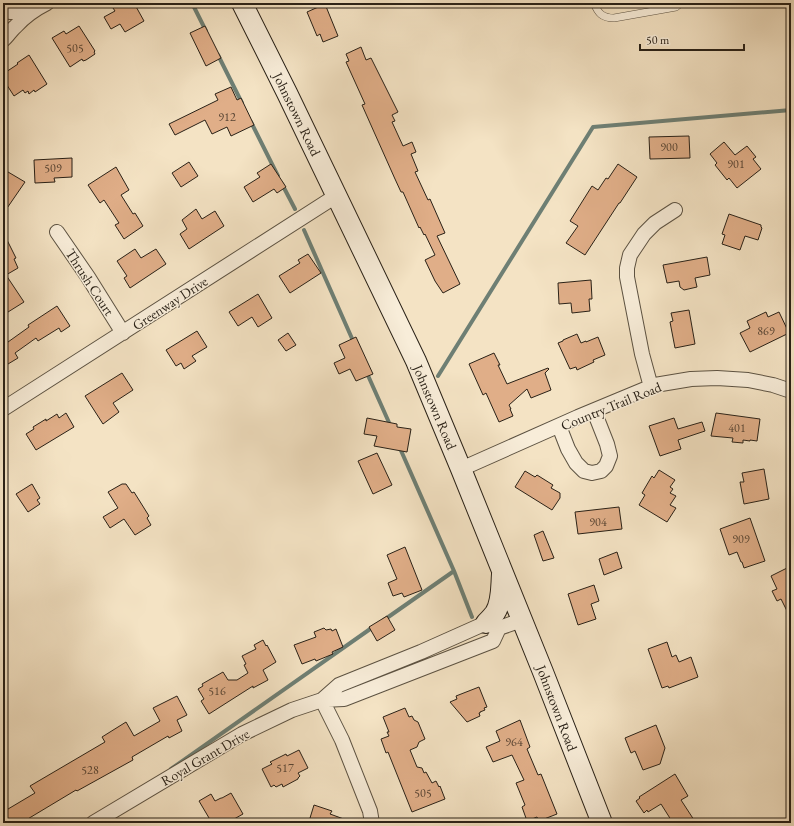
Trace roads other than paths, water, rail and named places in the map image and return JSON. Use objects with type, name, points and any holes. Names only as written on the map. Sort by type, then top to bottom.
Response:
[{"type":"main road","name":"Johnstown Road","points":[[242,3],[416,361],[543,672],[602,823]]},
{"type":"main road","points":[[493,626],[494,615],[500,600],[502,572]]},
{"type":"street","points":[[3,40],[34,10],[47,3]]},
{"type":"street","points":[[3,11],[11,12],[34,10]]},
{"type":"street","name":"Greenway Drive","points":[[3,409],[336,196]]},
{"type":"street","points":[[651,387],[642,354],[627,277],[627,268],[630,255],[644,234],[655,223],[675,210]]},
{"type":"street","name":"Thrush Court","points":[[57,232],[123,332]]},
{"type":"street","name":"Country Trail Road","points":[[461,469],[655,385],[691,379],[717,378],[748,380],[791,390]]},
{"type":"street","points":[[559,426],[568,449],[576,463],[584,471],[592,473],[601,471],[606,466],[610,456],[594,411]]},
{"type":"street","name":"Royal Grant Drive","points":[[322,700],[340,685],[421,652],[493,626],[522,620]]},
{"type":"street","name":"Royal Grant Drive","points":[[93,823],[242,734],[292,710],[322,700],[344,699],[493,641],[493,626]]},
{"type":"street","points":[[322,700],[342,740],[370,811],[372,823]]},
{"type":"lane","points":[[594,3],[601,14],[606,18],[614,18],[676,7],[681,3]]},
{"type":"waterway","points":[[192,3],[206,31]]},
{"type":"waterway","points":[[218,55],[242,103]]},
{"type":"waterway","points":[[438,376],[593,127],[791,110]]},
{"type":"waterway","points":[[251,122],[278,176]]},
{"type":"waterway","points":[[282,184],[295,209]]},
{"type":"waterway","points":[[304,230],[354,343]]},
{"type":"waterway","points":[[366,371],[391,427]]},
{"type":"waterway","points":[[399,446],[454,571],[472,617]]},
{"type":"waterway","points":[[384,620],[454,571]]},
{"type":"waterway","points":[[171,769],[373,627]]}]
